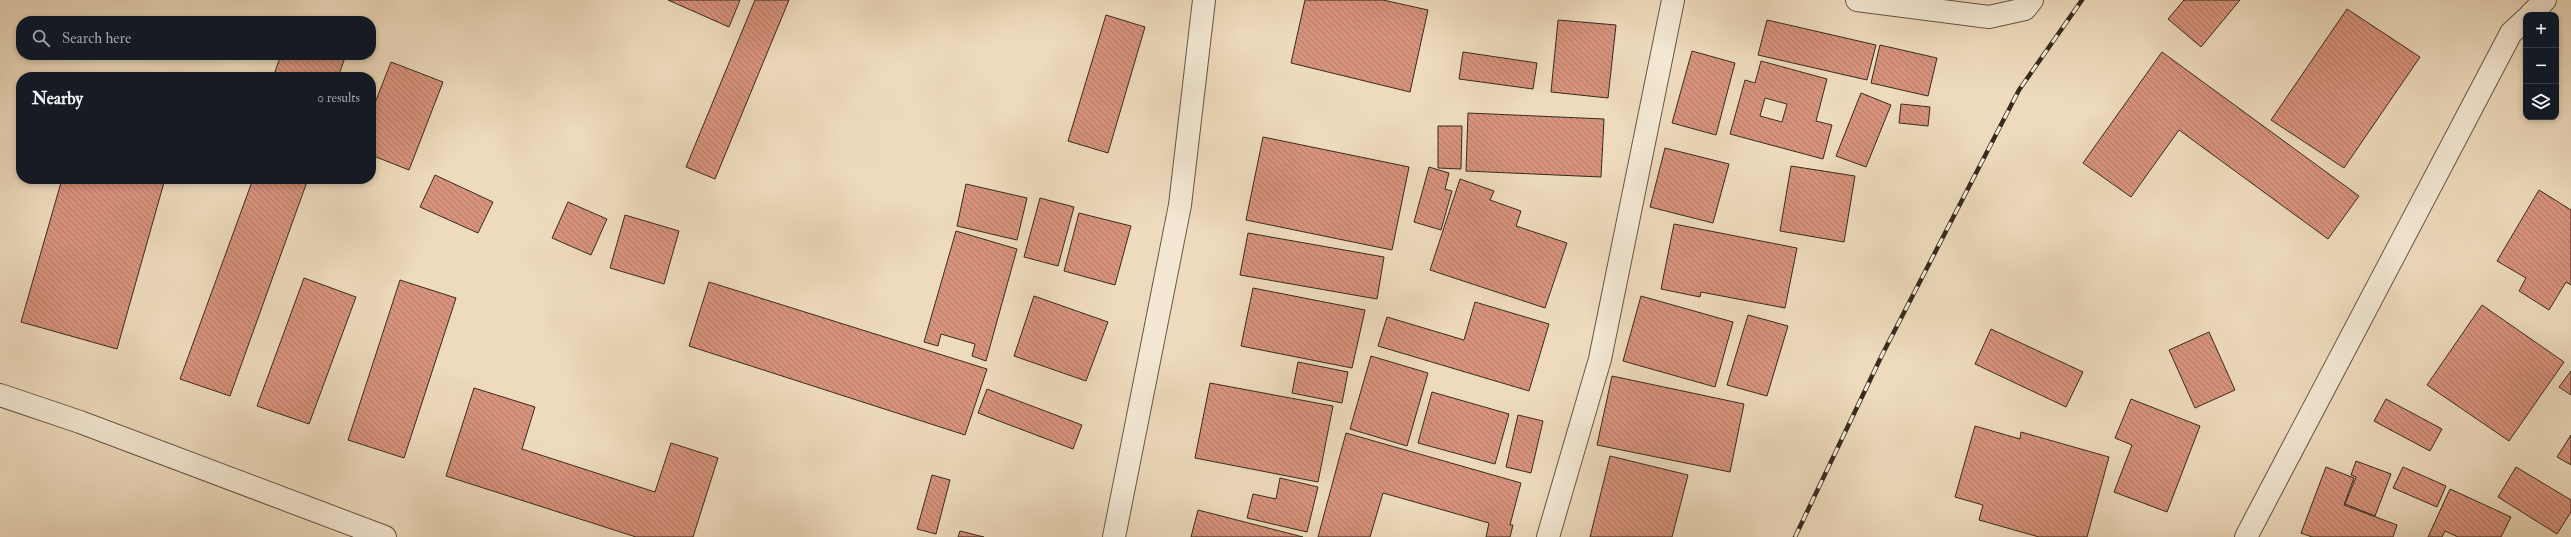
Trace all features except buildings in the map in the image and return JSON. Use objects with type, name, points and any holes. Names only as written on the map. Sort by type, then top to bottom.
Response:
[{"type":"street","points":[[1114,537],[1180,205],[1204,0]]},
{"type":"street","points":[[1548,537],[1600,359],[1673,0]]},
{"type":"street","points":[[1857,0],[1921,4],[1989,17],[2025,9],[2032,0]]},
{"type":"street","points":[[2533,12],[2545,0]]},
{"type":"street","points":[[2246,537],[2511,33],[2523,22]]},
{"type":"street","points":[[0,395],[80,422],[385,537]]},
{"type":"railway","points":[[1795,537],[1882,355],[2019,90],[2082,0]]}]
